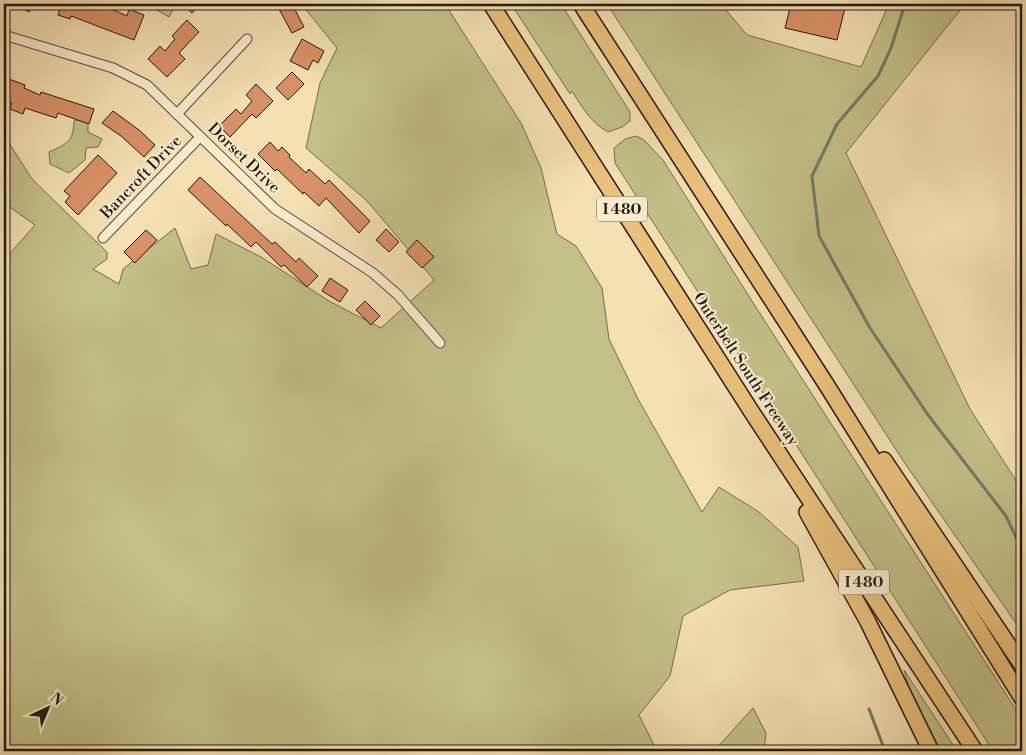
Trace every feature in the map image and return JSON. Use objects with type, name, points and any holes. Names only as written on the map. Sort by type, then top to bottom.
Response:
[{"type":"highway","name":"Outerbelt South Freeway","points":[[491,4],[754,414],[975,751]]},
{"type":"highway","points":[[581,4],[826,384],[1022,698]]},
{"type":"highway","points":[[826,384],[889,467],[1022,665]]},
{"type":"highway","points":[[754,414],[868,622],[929,751]]},
{"type":"street","name":"Dorset Drive","points":[[4,35],[113,68],[147,85],[275,209],[373,273],[398,296],[440,343]]},
{"type":"street","points":[[176,114],[247,39]]},
{"type":"street","name":"Bancroft Drive","points":[[103,238],[200,137]]},
{"type":"shaded area","points":[[146,4],[176,4],[169,17]]},
{"type":"shaded area","points":[[303,4],[445,4],[521,123],[541,168],[557,234],[576,246],[602,288],[609,339],[638,399],[702,512],[719,487],[759,512],[798,547],[804,581],[730,590],[683,616],[670,676],[639,715],[657,751],[4,751],[4,260],[35,225],[4,203],[4,135],[32,179],[107,252],[107,259],[93,269],[119,284],[123,269],[175,228],[191,269],[208,265],[216,234],[261,257],[329,301],[381,328],[434,280],[367,201],[306,148],[320,83],[337,48]]},
{"type":"shaded area","points":[[511,4],[561,4],[630,112],[630,121],[622,127],[608,132],[597,124],[587,114],[572,91],[570,94]]},
{"type":"shaded area","points":[[607,4],[721,4],[747,35],[861,67],[889,4],[965,4],[846,153],[970,409],[1022,490],[1022,632],[904,462]]},
{"type":"shaded area","points":[[88,119],[88,132],[102,139],[98,147],[86,148],[85,160],[69,173],[50,164],[49,152],[71,138],[74,121]]},
{"type":"shaded area","points":[[636,136],[644,140],[663,160],[1022,719],[1022,751],[993,751],[615,163],[614,148],[625,139]]},
{"type":"shaded area","points":[[904,670],[957,751],[938,751],[910,691]]},
{"type":"shaded area","points":[[753,708],[766,733],[764,751],[714,751]]},
{"type":"building","points":[[13,4],[34,4],[29,12]]},
{"type":"building","points":[[61,4],[109,4],[107,7],[127,16],[129,9],[144,15],[134,40],[71,16],[70,19],[58,15]]},
{"type":"building","points":[[182,4],[201,4],[192,13]]},
{"type":"building","points":[[292,4],[304,27],[292,33],[279,9]]},
{"type":"building","points":[[791,4],[846,4],[837,40],[785,28]]},
{"type":"building","points":[[187,20],[199,32],[179,53],[185,59],[167,77],[148,59],[160,46],[165,51],[175,39],[172,36]]},
{"type":"building","points":[[302,39],[324,51],[318,63],[313,60],[308,70],[290,61]]},
{"type":"building","points":[[292,72],[304,84],[288,100],[276,88]]},
{"type":"building","points":[[9,79],[25,85],[24,88],[40,95],[41,92],[94,109],[89,124],[58,113],[56,118],[25,108],[23,114],[10,109],[12,103],[4,99],[4,92]]},
{"type":"building","points":[[256,84],[273,101],[256,118],[252,114],[230,137],[219,126],[236,109],[241,114],[252,101],[246,95]]},
{"type":"building","points":[[113,111],[139,130],[155,145],[144,157],[121,136],[102,123]]},
{"type":"building","points":[[270,142],[278,151],[282,147],[290,155],[289,157],[306,173],[309,169],[325,184],[329,180],[370,221],[359,233],[326,198],[319,206],[304,192],[303,194],[258,154]]},
{"type":"building","points":[[98,155],[117,173],[78,215],[65,202],[70,196],[64,191]]},
{"type":"building","points":[[200,177],[272,244],[275,242],[296,262],[299,258],[318,276],[307,287],[284,265],[281,267],[256,242],[251,247],[188,190]]},
{"type":"building","points":[[386,229],[399,242],[389,252],[376,240]]},
{"type":"building","points":[[146,230],[157,240],[135,263],[124,252]]},
{"type":"building","points":[[417,240],[434,257],[422,268],[406,252]]},
{"type":"building","points":[[330,278],[348,290],[340,302],[322,291]]},
{"type":"building","points":[[365,301],[380,316],[371,325],[356,310]]},
{"type":"waterway","points":[[905,4],[891,48],[878,76],[837,124],[812,176],[819,236],[870,328],[928,415],[1006,516],[1022,550]]},
{"type":"waterway","points":[[869,709],[885,751]]}]
